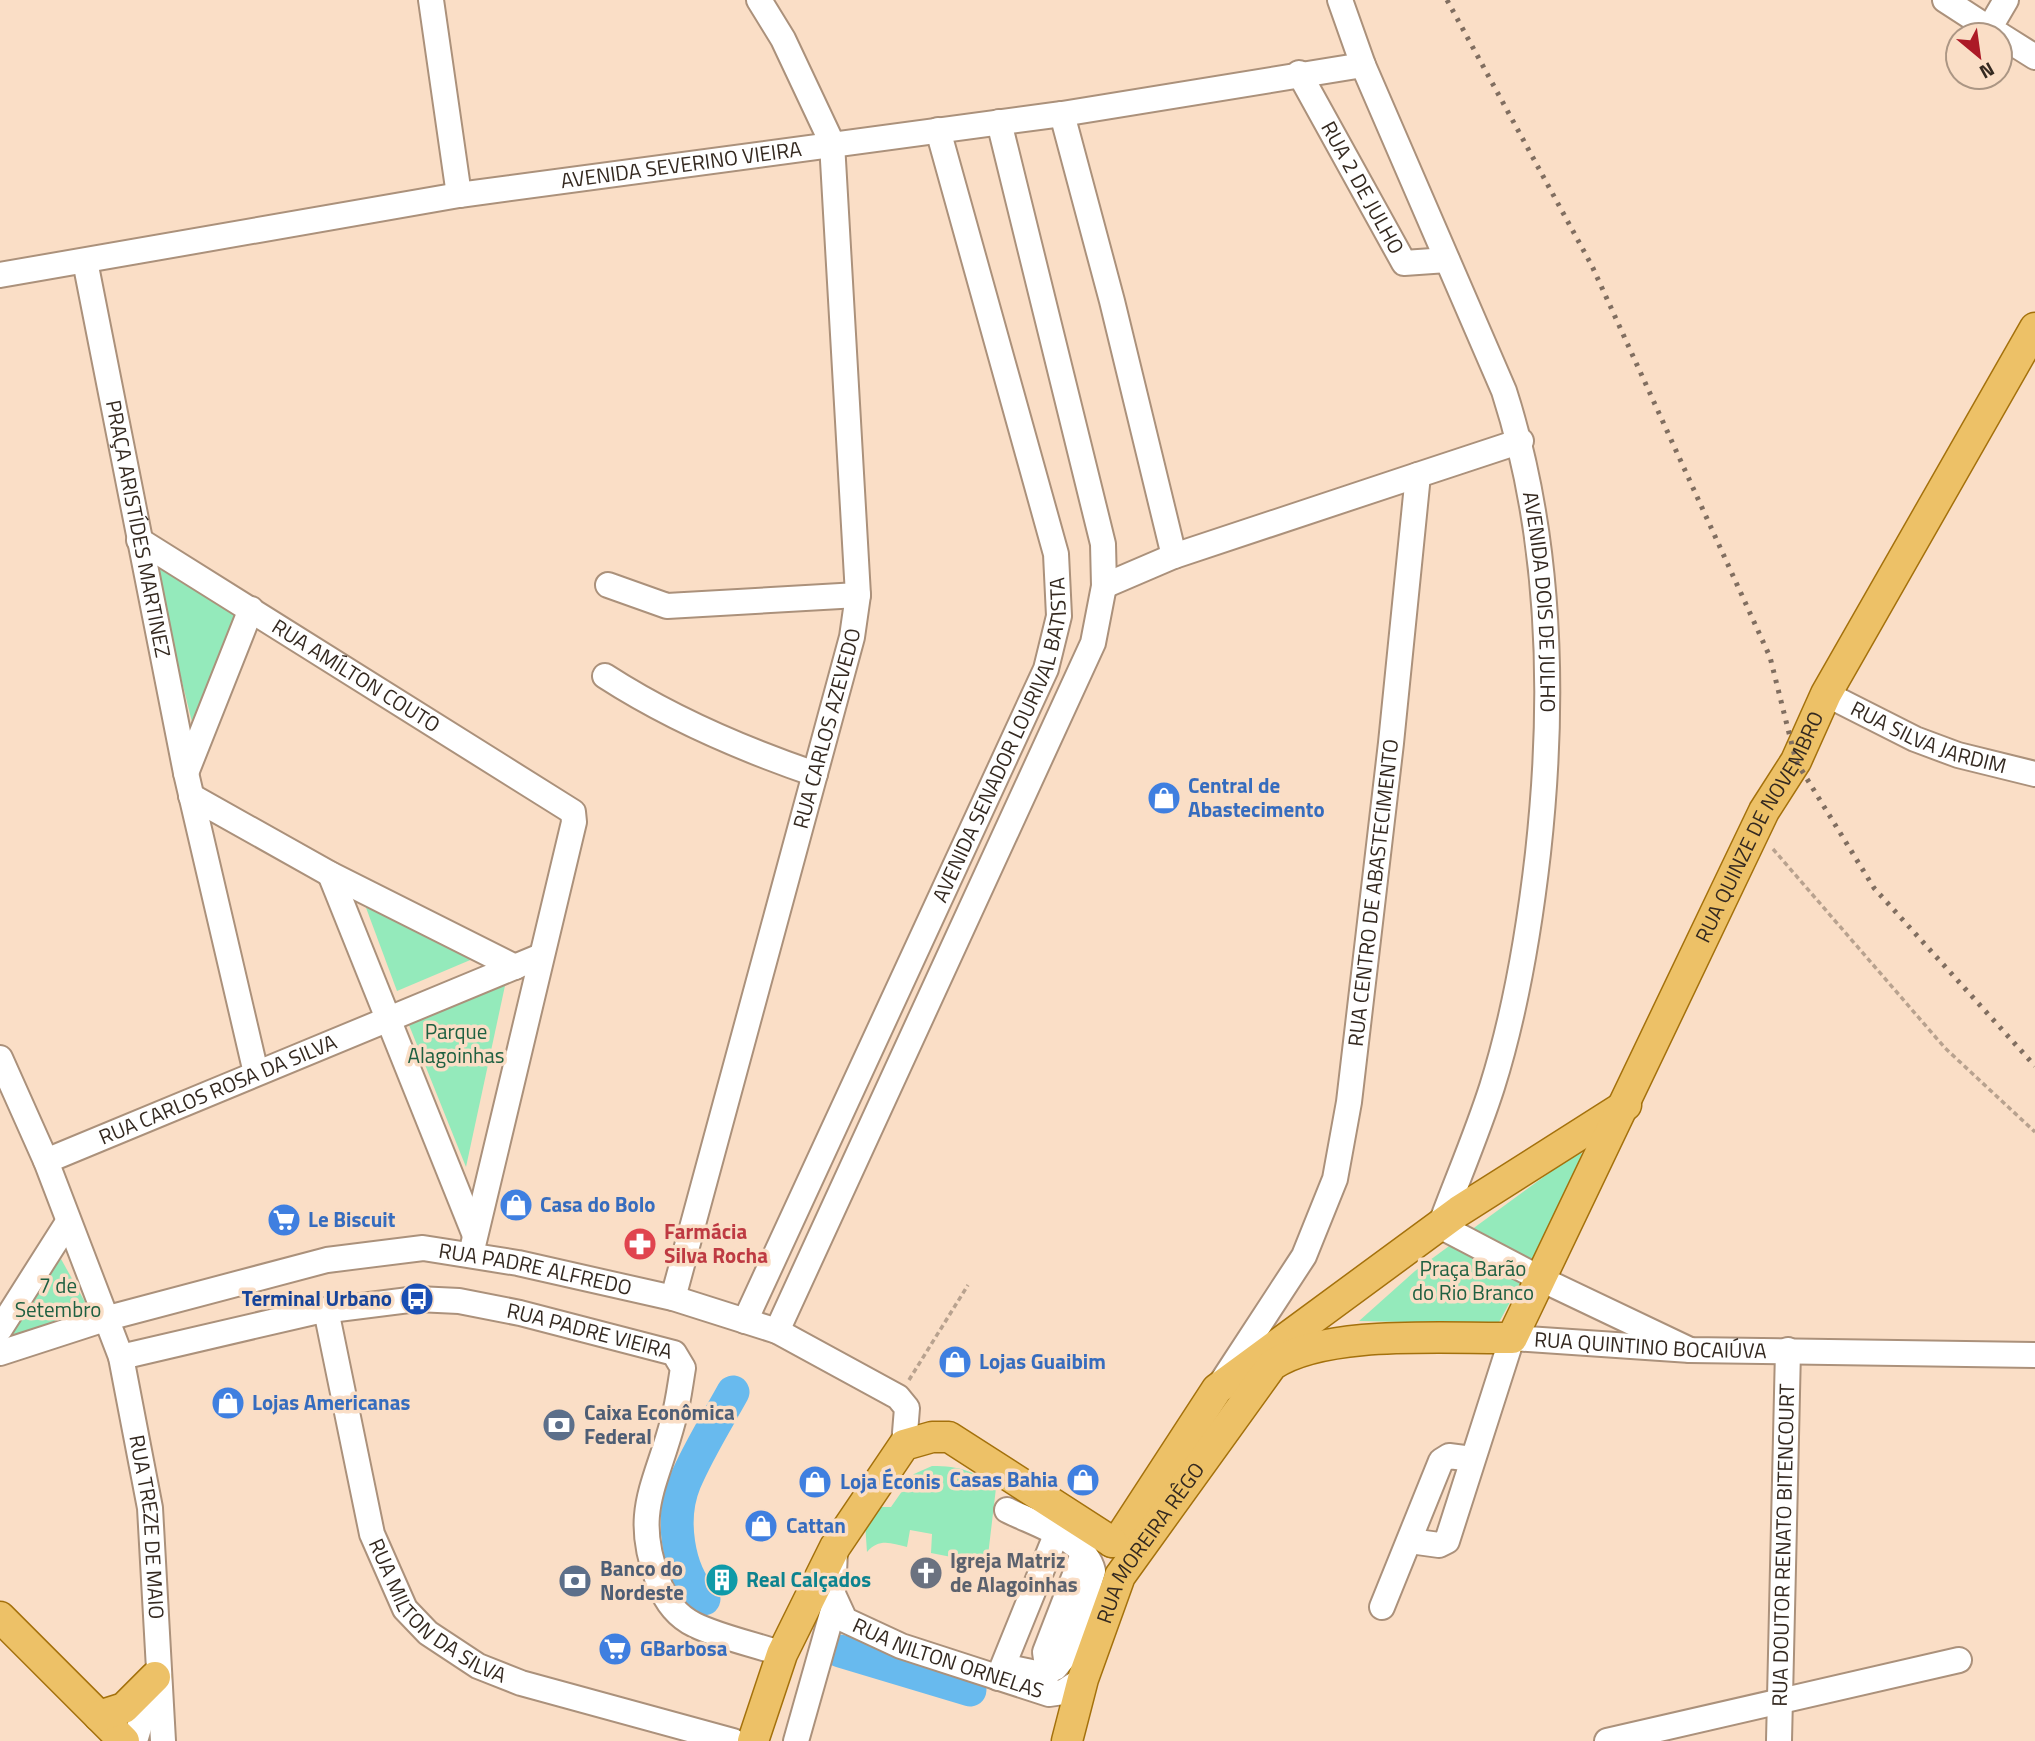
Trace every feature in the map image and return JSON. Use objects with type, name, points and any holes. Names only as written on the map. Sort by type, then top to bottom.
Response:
[{"type":"main road","name":"RUA QUINZE DE NOVEMBRO","points":[[1512,1338],[1543,1280],[1756,829],[1796,761],[1826,694],[2035,328]]},
{"type":"main road","points":[[1267,1360],[1378,1271],[1440,1226],[1626,1104]]},
{"type":"main road","points":[[1364,1342],[1352,1331],[1348,1316],[1378,1271]]},
{"type":"main road","name":"RUA QUINTINO BOCAIÚVA","points":[[1267,1360],[1299,1350],[1364,1342],[1512,1338]]},
{"type":"main road","name":"RUA MOREIRA RÊGO","points":[[1112,1542],[1118,1541],[1217,1389],[1267,1360]]},
{"type":"main road","name":"RUA MOREIRA RÊGO","points":[[1067,1741],[1083,1679],[1120,1576],[1267,1360]]},
{"type":"main road","points":[[753,1741],[782,1654],[835,1547],[904,1445],[942,1436],[958,1442],[1112,1542],[1120,1576]]},
{"type":"main road","points":[[0,1617],[124,1741]]},
{"type":"main road","points":[[99,1716],[124,1708],[157,1670]]},
{"type":"street","points":[[432,0],[459,195]]},
{"type":"street","points":[[759,0],[783,40],[832,143]]},
{"type":"street","name":"AVENIDA DOIS DE JULHO","points":[[1340,0],[1363,65],[1504,391],[1521,441],[1540,558],[1549,670],[1546,781],[1520,978],[1492,1087],[1440,1226]]},
{"type":"street","points":[[1945,0],[1977,21]]},
{"type":"street","points":[[2000,21],[2006,0]]},
{"type":"street","points":[[2014,44],[2035,57]]},
{"type":"street","name":"AVENIDA SEVERINO VIEIRA","points":[[0,275],[459,195],[1062,114],[1299,73],[1363,65]]},
{"type":"street","name":"RUA 2 DE JULHO","points":[[1299,73],[1404,263],[1447,260]]},
{"type":"street","points":[[1062,114],[1112,300],[1174,555]]},
{"type":"street","name":"AVENIDA SENADOR LOURIVAL BATISTA","points":[[776,1331],[1093,643],[1104,586],[1103,544],[999,122]]},
{"type":"street","name":"AVENIDA SENADOR LOURIVAL BATISTA","points":[[745,1321],[1046,668],[1059,616],[1056,554],[938,130]]},
{"type":"street","name":"RUA CARLOS AZEVEDO","points":[[673,1298],[852,637],[858,595],[832,143]]},
{"type":"street","name":"PRAÇA ARISTÍDES MARTINEZ","points":[[85,261],[189,785]]},
{"type":"street","points":[[1104,586],[1174,555],[1521,441]]},
{"type":"street","name":"RUA CENTRO DE ABASTECIMENTO","points":[[1217,1389],[1304,1256],[1335,1179],[1349,1102],[1391,743],[1418,475]]},
{"type":"street","name":"RUA AMÍLTON COUTO","points":[[139,540],[573,812],[574,822],[541,956]]},
{"type":"street","points":[[608,585],[667,606],[858,595]]},
{"type":"street","points":[[251,610],[189,785],[256,1073]]},
{"type":"street","points":[[605,677],[648,704],[754,754],[815,774]]},
{"type":"street","name":"RUA SILVA JARDIM","points":[[1826,694],[1915,739],[1958,755],[2035,774]]},
{"type":"street","points":[[189,785],[330,874],[514,967]]},
{"type":"street","points":[[330,874],[390,1018],[472,1244]]},
{"type":"street","points":[[472,1244],[541,956]]},
{"type":"street","name":"RUA CARLOS ROSA DA SILVA","points":[[46,1161],[541,956]]},
{"type":"street","name":"RUA TREZE DE MAIO","points":[[0,1058],[46,1161],[121,1357],[150,1508],[163,1741]]},
{"type":"street","points":[[0,1329],[68,1222]]},
{"type":"street","points":[[1440,1226],[1543,1280],[1690,1350]]},
{"type":"street","name":"RUA PADRE ALFREDO","points":[[0,1353],[108,1318],[327,1260],[472,1244],[673,1298],[776,1331],[898,1397]]},
{"type":"street","name":"RUA PADRE VIEIRA","points":[[121,1357],[326,1310],[401,1299],[459,1301],[520,1313],[674,1353],[683,1368],[673,1421],[645,1511],[645,1539],[662,1592],[674,1611],[694,1625],[782,1654]]},
{"type":"street","name":"RUA MILTON DA SILVA","points":[[326,1310],[372,1534],[405,1609],[428,1633],[478,1666],[521,1683],[733,1741]]},
{"type":"street","points":[[1410,1541],[1439,1545],[1447,1541],[1512,1338]]},
{"type":"street","name":"RUA QUINTINO BOCAIÚVA","points":[[1512,1338],[1690,1350],[2035,1355]]},
{"type":"street","name":"RUA DOUTOR RENATO BITENCOURT","points":[[1779,1741],[1788,1350]]},
{"type":"street","points":[[898,1397],[906,1408],[904,1445]]},
{"type":"street","points":[[1382,1607],[1441,1461],[1449,1456],[1472,1459]]},
{"type":"street","points":[[1006,1510],[1056,1535],[1084,1552],[1045,1651],[1048,1673],[1001,1672],[1056,1535]]},
{"type":"street","name":"RUA NILTON ORNELAS","points":[[835,1547],[835,1603],[845,1620],[889,1641],[1001,1672],[1055,1695],[1083,1679]]},
{"type":"street","points":[[796,1741],[835,1603]]},
{"type":"street","points":[[1607,1741],[1959,1660]]},
{"type":"street","points":[[135,1741],[157,1670]]},
{"type":"path","points":[[1756,829],[1848,940],[1945,1048],[2035,1132]]},
{"type":"path","points":[[898,1397],[968,1285]]},
{"type":"green space","points":[[152,561],[237,615],[192,722]]},
{"type":"green space","points":[[365,905],[475,958],[397,991]]},
{"type":"green space","name":"Parque Alagoinhas","points":[[506,981],[466,1167],[409,1025]]},
{"type":"green space","name":"Praça Barão do Rio Branco","points":[[1579,1151],[1588,1160],[1498,1324],[1359,1321],[1415,1271]]},
{"type":"green space","name":"7 de Setembro","points":[[61,1259],[89,1309],[0,1351],[0,1340]]},
{"type":"green space","points":[[932,1466],[967,1471],[996,1488],[987,1564],[931,1553],[932,1534],[910,1530],[907,1547],[881,1543],[867,1552],[865,1523],[879,1507],[891,1507],[914,1474]]},
{"type":"waterway","points":[[704,1599],[695,1587],[682,1559],[677,1527],[680,1496],[690,1470],[733,1392]]},
{"type":"waterway","points":[[840,1651],[970,1690]]},
{"type":"railway","points":[[1447,0],[1592,266],[1770,657],[1796,761],[1874,888],[2035,1066]]},
{"type":"place","name":"Central de Abastecimento","points":[[1164,798]]},
{"type":"place","name":"Casa do Bolo","points":[[516,1205]]},
{"type":"place","name":"Le Biscuit","points":[[284,1220]]},
{"type":"place","name":"Farmácia Silva Rocha","points":[[640,1244]]},
{"type":"place","name":"Terminal Urbano","points":[[417,1299]]},
{"type":"place","name":"Lojas Guaibim","points":[[955,1362]]},
{"type":"place","name":"Lojas Americanas","points":[[228,1403]]},
{"type":"place","name":"Caixa Econômica Federal","points":[[559,1425]]},
{"type":"place","name":"Casas Bahia","points":[[1083,1480]]},
{"type":"place","name":"Loja Éconis","points":[[815,1482]]},
{"type":"place","name":"Cattan","points":[[761,1526]]},
{"type":"place","name":"Igreja Matriz de Alagoinhas","points":[[926,1573]]},
{"type":"place","name":"Real Calçados","points":[[722,1580]]},
{"type":"place","name":"Banco do Nordeste","points":[[575,1581]]},
{"type":"place","name":"GBarbosa","points":[[615,1649]]}]
